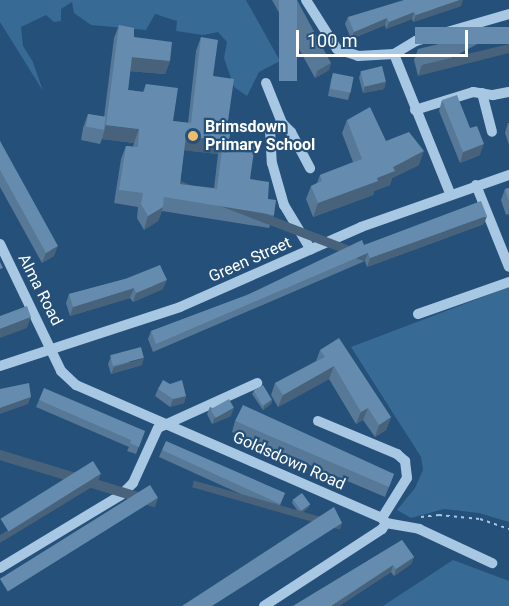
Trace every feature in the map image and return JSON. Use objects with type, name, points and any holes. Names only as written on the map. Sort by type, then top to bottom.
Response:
[{"type":"street","points":[[306,0],[337,49],[358,56],[394,54],[417,41],[509,14]]},
{"type":"street","points":[[394,54],[450,193]]},
{"type":"street","points":[[266,83],[282,123],[291,132],[310,168]]},
{"type":"street","points":[[415,110],[473,92],[509,92]]},
{"type":"street","points":[[482,93],[492,132]]},
{"type":"street","points":[[282,123],[270,129],[272,163],[284,205],[311,250]]},
{"type":"street","name":"Green Street","points":[[0,366],[180,308],[311,250],[450,193],[509,175]]},
{"type":"street","points":[[476,185],[509,267]]},
{"type":"street","name":"Alma Road","points":[[0,244],[53,350]]},
{"type":"street","points":[[418,314],[509,282]]},
{"type":"street","name":"Goldsdown Road","points":[[53,350],[61,371],[76,385],[384,521],[419,530],[492,563]]},
{"type":"street","points":[[0,568],[121,495],[133,483],[158,428],[257,383]]},
{"type":"street","points":[[264,606],[384,521],[407,478],[405,461],[397,454],[318,421]]},
{"type":"path","points":[[399,525],[439,515],[480,519],[509,529]]},
{"type":"shaded area","points":[[0,0],[246,0],[280,61],[259,72],[247,96],[234,87],[224,58],[227,42],[218,32],[203,35],[176,31],[177,21],[155,14],[146,30],[91,25],[74,13],[72,2],[61,9],[61,21],[54,22],[46,15],[21,27],[23,46],[33,62],[43,91],[0,22]]},
{"type":"shaded area","points":[[509,287],[509,522],[479,513],[444,509],[411,518],[397,510],[415,488],[423,470],[421,457],[351,347]]},
{"type":"shaded area","points":[[453,560],[509,581],[509,606],[383,606]]},
{"type":"building","points":[[279,0],[297,0],[297,81],[279,81]]},
{"type":"building","points":[[404,0],[460,0],[416,15],[414,12],[389,22],[387,18],[354,32],[348,17]]},
{"type":"building","points":[[119,25],[134,28],[134,37],[172,42],[170,61],[132,57],[128,90],[144,92],[146,84],[178,88],[173,121],[191,123],[201,37],[218,40],[213,76],[234,79],[228,121],[232,121],[229,141],[255,144],[250,179],[269,182],[268,199],[276,200],[274,215],[164,197],[163,207],[148,216],[141,204],[143,193],[119,190],[126,146],[138,147],[139,129],[106,125]],"holes":[[[186,136],[223,141],[217,189],[180,184]]]},
{"type":"building","points":[[415,27],[509,27],[509,44],[415,44]]},
{"type":"building","points":[[382,66],[386,82],[365,87],[361,71]]},
{"type":"building","points":[[333,73],[354,77],[351,93],[330,89]]},
{"type":"building","points":[[457,95],[470,128],[477,126],[484,144],[463,152],[442,100]]},
{"type":"building","points":[[370,107],[386,141],[409,132],[424,151],[393,167],[395,171],[377,178],[378,181],[318,203],[311,186],[322,181],[320,175],[362,159],[347,120]]},
{"type":"building","points":[[88,114],[106,117],[104,130],[86,127]]},
{"type":"building","points":[[0,141],[58,246],[46,253],[0,170]]},
{"type":"building","points":[[509,188],[509,202],[505,189]]},
{"type":"building","points":[[481,201],[487,216],[370,258],[368,253],[156,344],[151,331],[247,295],[362,240],[364,245]]},
{"type":"building","points":[[160,265],[167,280],[136,293],[134,288],[73,307],[69,294],[125,279]]},
{"type":"building","points":[[27,306],[31,317],[0,329],[0,316]]},
{"type":"building","points":[[339,338],[391,417],[379,425],[368,408],[361,412],[334,366],[283,395],[275,383],[325,357],[320,350]]},
{"type":"building","points":[[141,347],[144,358],[113,366],[110,355]]},
{"type":"building","points":[[163,380],[170,384],[182,380],[186,396],[173,399],[158,389]]},
{"type":"building","points":[[29,383],[31,397],[0,408],[0,389]]},
{"type":"building","points":[[263,385],[272,400],[262,405],[254,391]]},
{"type":"building","points":[[44,388],[145,431],[139,447],[130,443],[131,440],[39,400]]},
{"type":"building","points":[[229,399],[234,408],[215,418],[211,409]]},
{"type":"building","points":[[243,405],[394,474],[389,487],[235,421]]},
{"type":"building","points":[[166,441],[285,493],[280,504],[162,450]]},
{"type":"building","points":[[93,461],[101,474],[9,531],[1,519]]},
{"type":"building","points":[[150,485],[158,498],[8,592],[0,579]]},
{"type":"building","points":[[302,493],[310,504],[301,511],[293,499]]},
{"type":"building","points":[[334,507],[342,523],[212,606],[182,606]]},
{"type":"building","points":[[402,540],[414,557],[396,569],[393,565],[331,606],[293,606]]},
{"type":"place","name":"Brimsdown Primary School","points":[[193,136]]}]
